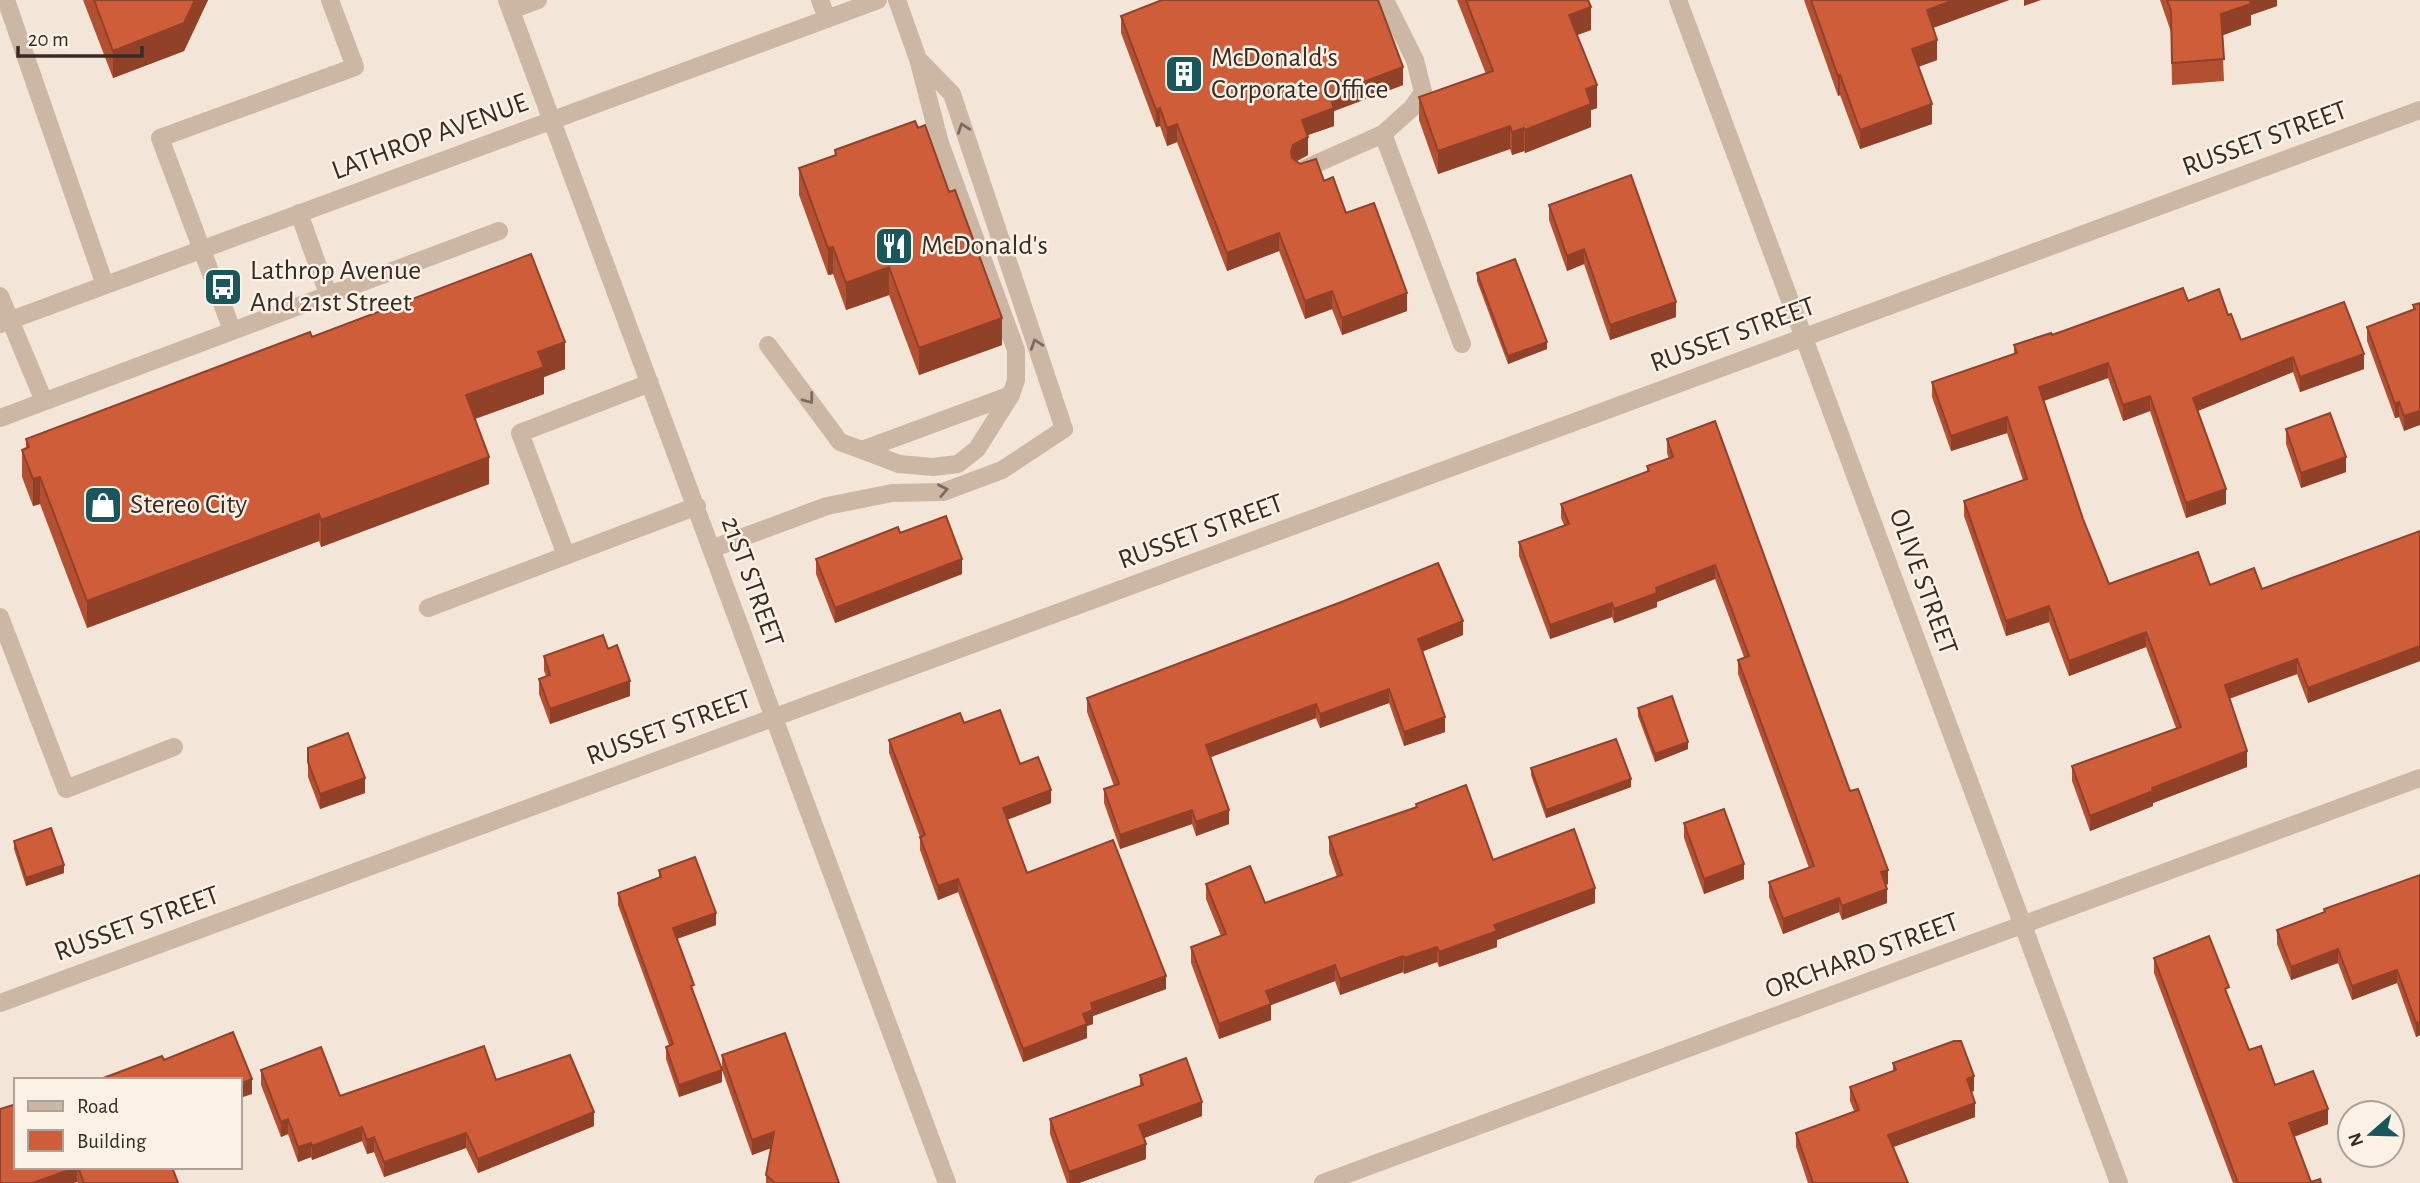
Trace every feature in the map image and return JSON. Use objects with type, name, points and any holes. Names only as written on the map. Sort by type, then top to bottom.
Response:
[{"type":"street","points":[[6,0],[106,285]]},
{"type":"street","points":[[232,330],[160,138],[355,67],[330,0]]},
{"type":"street","points":[[509,5],[538,0]]},
{"type":"street","points":[[820,0],[827,19]]},
{"type":"street","name":"LATHROP AVENUE","points":[[4,323],[878,0]]},
{"type":"street","points":[[768,345],[840,442],[899,464],[933,467],[958,464],[977,449],[1011,395],[1016,380],[1016,350],[940,143],[918,59],[897,0]]},
{"type":"street","points":[[1302,170],[1383,134],[1412,108],[1423,92],[1415,60],[1385,0]]},
{"type":"street","name":"OLIVE STREET","points":[[1678,0],[2119,1183]]},
{"type":"street","name":"21ST STREET","points":[[509,5],[947,1183]]},
{"type":"street","points":[[711,549],[827,506],[891,493],[943,492],[1002,470],[1064,429],[952,94],[918,59]]},
{"type":"street","name":"RUSSET STREET","points":[[0,1003],[2420,110]]},
{"type":"street","points":[[1383,134],[1462,344]]},
{"type":"street","points":[[299,212],[328,294]]},
{"type":"street","points":[[0,418],[499,231]]},
{"type":"street","points":[[0,296],[4,323],[44,401]]},
{"type":"street","points":[[566,555],[520,433],[650,383]]},
{"type":"street","points":[[862,450],[1011,395]]},
{"type":"street","points":[[891,493],[933,467]]},
{"type":"street","points":[[428,608],[696,506]]},
{"type":"street","points":[[0,617],[66,789],[174,747]]},
{"type":"street","name":"ORCHARD STREET","points":[[1323,1183],[2420,778]]},
{"type":"building","points":[[94,0],[195,0],[184,23],[113,51]]},
{"type":"building","points":[[1162,0],[1378,0],[1403,67],[1329,95],[1334,108],[1302,120],[1308,137],[1293,145],[1291,152],[1292,158],[1300,164],[1316,159],[1324,181],[1333,177],[1346,213],[1374,203],[1407,293],[1342,318],[1332,291],[1305,301],[1279,233],[1227,253],[1177,124],[1167,128],[1160,108],[1156,110],[1121,16]]},
{"type":"building","points":[[1466,0],[1588,0],[1591,7],[1569,15],[1597,85],[1586,89],[1591,104],[1525,130],[1524,128],[1512,132],[1510,126],[1438,151],[1419,97],[1493,71]]},
{"type":"building","points":[[1811,0],[1954,0],[1927,10],[1937,40],[1912,49],[1932,104],[1860,130]]},
{"type":"building","points":[[2167,0],[2250,0],[2251,4],[2221,14],[2224,59],[2172,63],[2171,11]]},
{"type":"building","name":"McDonald's","points":[[915,121],[918,128],[925,125],[949,192],[955,190],[1002,318],[919,348],[889,267],[846,283],[833,247],[828,248],[799,168],[836,155],[835,150]]},
{"type":"building","points":[[1631,175],[1676,302],[1610,325],[1584,249],[1567,256],[1549,205]]},
{"type":"building","points":[[531,254],[565,342],[538,352],[544,367],[466,395],[489,457],[321,520],[319,514],[87,601],[40,477],[33,479],[22,450],[29,447],[26,439],[310,332],[312,337]]},
{"type":"building","points":[[1515,259],[1547,342],[1508,356],[1477,273]]},
{"type":"building","points":[[2183,288],[2188,301],[2219,289],[2241,340],[2344,302],[2364,354],[2300,377],[2293,357],[2193,398],[2226,489],[2186,503],[2150,396],[2123,405],[2108,363],[2039,387],[2083,519],[2109,584],[2198,552],[2210,585],[2254,568],[2262,589],[2420,531],[2420,646],[2308,688],[2297,659],[2225,685],[2247,751],[2152,788],[2153,791],[2090,816],[2072,766],[2181,727],[2146,632],[2069,661],[2049,606],[2006,621],[1964,501],[2027,479],[2007,417],[1951,436],[1932,382],[2017,353],[2014,345],[2051,333],[2052,335]]},
{"type":"building","points":[[2420,303],[2420,411],[2404,416],[2399,402],[2395,404],[2367,327],[2415,309],[2413,305]]},
{"type":"building","points":[[2330,413],[2346,457],[2301,473],[2286,429]]},
{"type":"building","points":[[1715,421],[1850,791],[1858,789],[1888,870],[1881,872],[1887,889],[1842,906],[1839,898],[1783,919],[1769,882],[1814,866],[1738,660],[1749,656],[1715,565],[1656,588],[1657,593],[1614,609],[1612,603],[1550,625],[1519,542],[1569,524],[1561,504],[1649,471],[1647,466],[1673,457],[1667,439]]},
{"type":"building","points":[[946,516],[962,559],[835,608],[816,559],[898,527],[900,533]]},
{"type":"building","points":[[1438,563],[1463,621],[1418,639],[1445,717],[1404,732],[1389,689],[1320,714],[1316,704],[1206,745],[1229,810],[1196,822],[1192,810],[1120,835],[1104,789],[1119,784],[1087,698]]},
{"type":"building","points":[[603,635],[608,649],[617,645],[630,681],[550,709],[539,679],[550,675],[544,656]]},
{"type":"building","points":[[1672,696],[1688,742],[1655,754],[1638,708]]},
{"type":"building","points":[[1000,710],[1020,764],[1038,757],[1051,790],[1003,808],[1027,873],[1113,840],[1166,976],[1091,1003],[1093,1010],[1083,1014],[1087,1024],[1023,1049],[958,879],[938,886],[920,837],[925,835],[889,740],[960,713],[964,723]]},
{"type":"building","points":[[348,733],[365,778],[320,794],[308,762],[308,748]]},
{"type":"building","points":[[1616,739],[1631,779],[1546,810],[1531,768]]},
{"type":"building","points":[[1466,785],[1493,860],[1574,829],[1595,888],[1494,925],[1497,931],[1439,952],[1437,947],[1404,958],[1403,956],[1340,979],[1335,965],[1266,991],[1271,1004],[1219,1024],[1191,947],[1226,934],[1206,884],[1250,866],[1265,903],[1342,875],[1329,837],[1417,807],[1416,804]]},
{"type":"building","points":[[1724,809],[1744,864],[1704,879],[1684,823]]},
{"type":"building","points":[[51,828],[64,865],[26,878],[14,841]]},
{"type":"building","points":[[695,857],[716,913],[673,928],[722,1070],[679,1085],[666,1047],[673,1044],[618,893],[661,877],[659,870]]},
{"type":"building","points":[[2420,875],[2420,1022],[2416,1023],[2397,970],[2352,986],[2338,949],[2291,967],[2277,930],[2325,912],[2324,909]]},
{"type":"building","points":[[2209,936],[2229,987],[2225,989],[2249,1050],[2261,1046],[2275,1085],[2313,1071],[2328,1109],[2289,1123],[2311,1182],[2320,1179],[2321,1183],[2238,1183],[2154,958]]},
{"type":"building","points":[[233,1032],[252,1079],[242,1083],[242,1078],[103,1078],[162,1056],[164,1060]]},
{"type":"building","points":[[785,1033],[839,1183],[775,1183],[766,1175],[774,1132],[752,1140],[722,1055]]},
{"type":"building","points":[[1954,1041],[1961,1041],[1974,1076],[1967,1079],[1975,1103],[1888,1135],[1908,1183],[1813,1183],[1796,1133],[1859,1110],[1850,1087],[1896,1070],[1893,1063]]},
{"type":"building","points":[[484,1046],[496,1080],[570,1055],[594,1112],[478,1159],[466,1133],[384,1162],[374,1137],[367,1140],[362,1127],[312,1146],[311,1143],[298,1147],[288,1119],[281,1122],[261,1070],[321,1047],[340,1096]]},
{"type":"building","points":[[1186,1058],[1202,1102],[1139,1125],[1146,1144],[1069,1172],[1050,1119],[1143,1085],[1140,1075]]},
{"type":"building","points":[[14,1105],[14,1169],[72,1169],[33,1183],[0,1183],[0,1109]]},
{"type":"building","points":[[79,1169],[173,1169],[178,1183],[84,1183]]},
{"type":"place","name":"McDonald's Corporate Office","points":[[1184,74]]},
{"type":"place","name":"McDonald's","points":[[894,246]]},
{"type":"place","name":"Lathrop Avenue And 21st Street","points":[[223,287]]},
{"type":"place","name":"Stereo City","points":[[103,505]]}]
